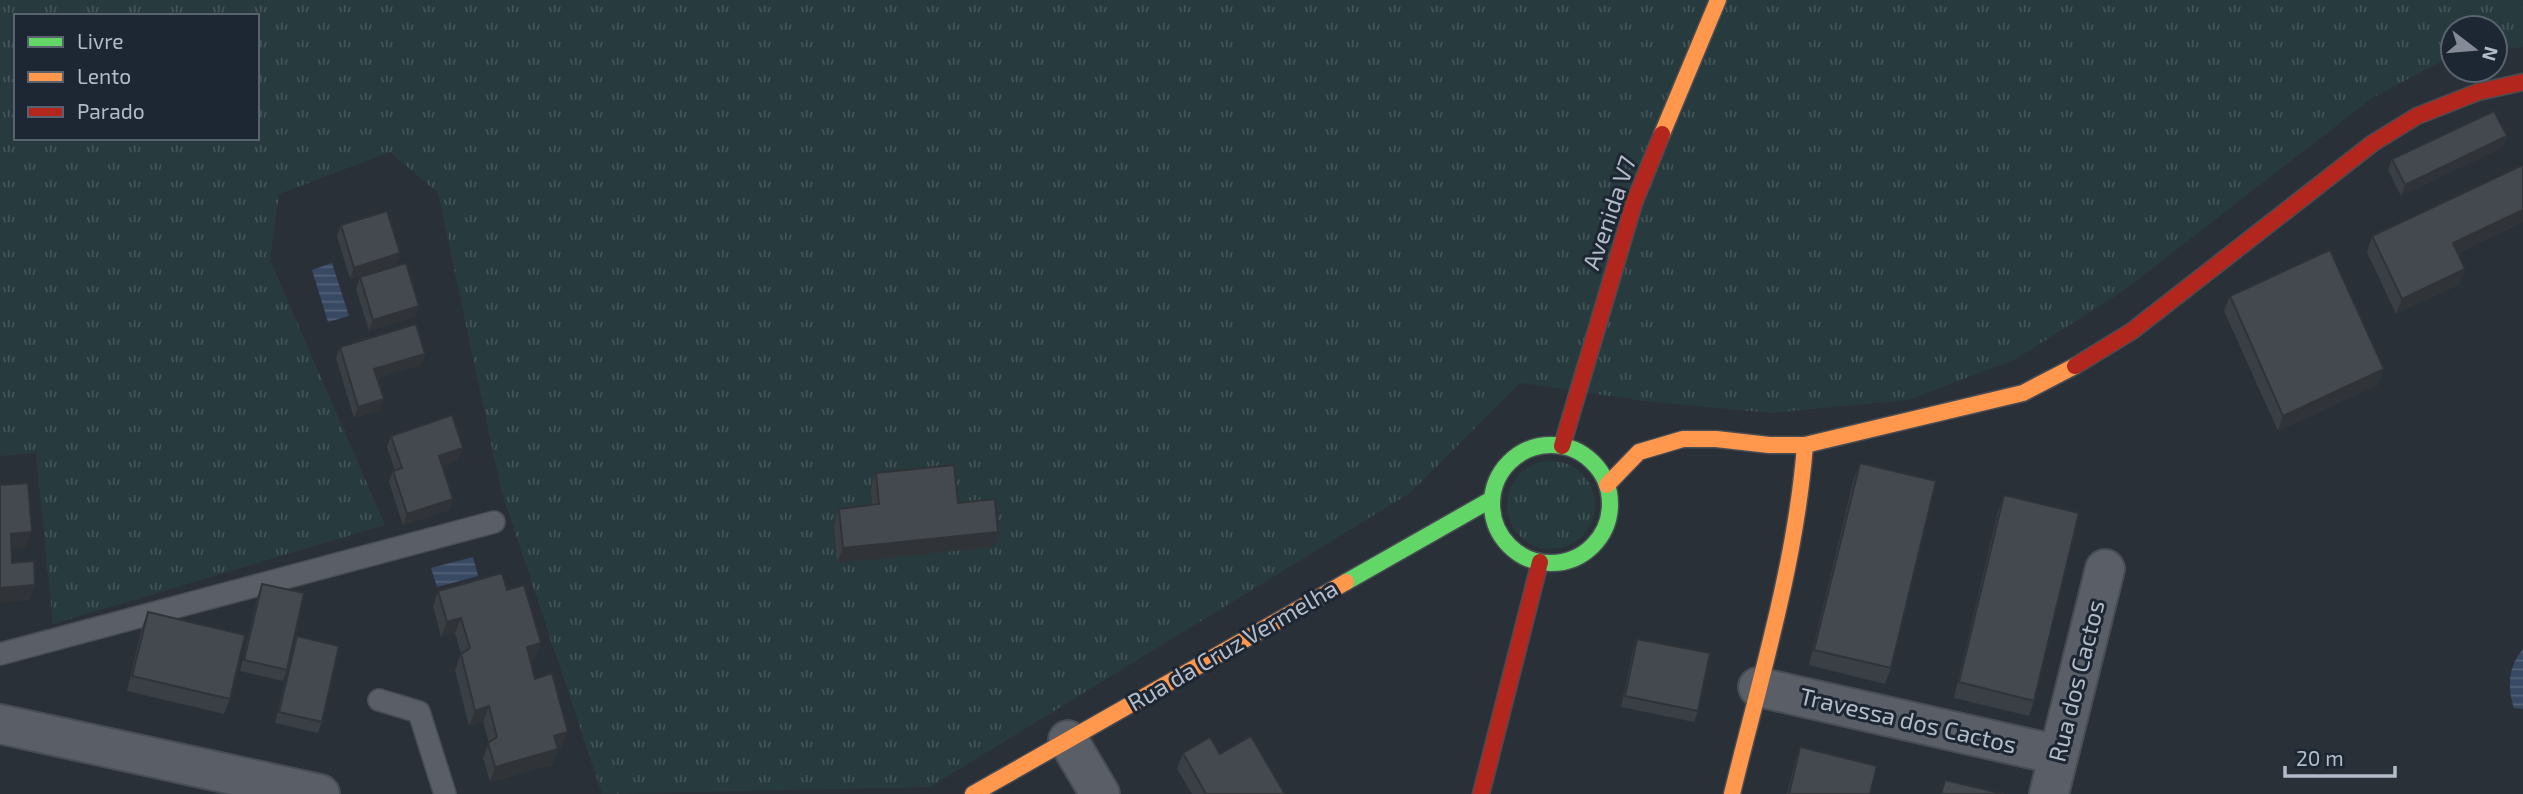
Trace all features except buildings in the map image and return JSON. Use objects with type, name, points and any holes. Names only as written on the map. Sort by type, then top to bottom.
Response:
[{"type":"street","name":"Avenida V7","points":[[1562,446],[1634,204],[1689,64],[1718,0]]},
{"type":"street","points":[[1607,485],[1639,452],[1683,439],[1805,445],[1971,408],[2023,393],[2066,372],[2132,331],[2372,143],[2417,116],[2478,92],[2523,82]]},
{"type":"street","points":[[1732,794],[1801,495],[1805,445]]},
{"type":"street","points":[[1562,446],[1585,456],[1594,464],[1607,485],[1610,509],[1608,521],[1596,543],[1576,558],[1564,562],[1528,559],[1508,544],[1495,523],[1492,499],[1500,475],[1516,457],[1538,447],[1562,446]]},
{"type":"street","name":"Rua da Cruz Vermelha","points":[[973,794],[1492,499]]},
{"type":"street","points":[[1481,794],[1540,562]]},
{"type":"street","name":"Rua dos Cactos","points":[[2049,794],[2105,569]]},
{"type":"street","name":"Travessa dos Cactos","points":[[1758,687],[2059,755]]},
{"type":"street","points":[[0,724],[320,794]]},
{"type":"street","points":[[1068,740],[1100,794]]},
{"type":"lane","points":[[0,654],[494,522]]},
{"type":"lane","points":[[379,700],[419,712],[445,794]]},
{"type":"green space","points":[[0,0],[2523,0],[2523,47],[2509,48],[2509,14],[2439,14],[2439,62],[2372,98],[2123,291],[2016,359],[1908,400],[1771,413],[1644,401],[1520,383],[1410,493],[930,787],[602,794],[501,490],[438,193],[390,152],[279,194],[270,260],[385,525],[53,624],[36,453],[0,456]]},
{"type":"green space","points":[[1551,461],[1576,468],[1588,480],[1595,505],[1588,530],[1576,542],[1551,549],[1526,542],[1514,530],[1507,505],[1514,480],[1526,468]]},
{"type":"water","points":[[332,263],[349,316],[328,322],[312,270]]},
{"type":"water","points":[[473,557],[478,576],[437,587],[431,568]]},
{"type":"water","points":[[2523,649],[2523,709],[2514,708],[2510,685],[2514,663]]},
{"type":"traffic: fast","points":[[1551,445],[1574,450],[1593,462],[1605,481],[1610,504],[1605,527],[1593,546],[1574,558],[1551,563],[1528,558],[1509,546],[1497,527],[1492,504],[1497,481],[1509,462],[1528,450],[1551,445]]},
{"type":"traffic: fast","points":[[1346,582],[1492,499]]},
{"type":"traffic: slow","points":[[1662,134],[1718,0]]},
{"type":"traffic: slow","points":[[1607,485],[1639,452],[1683,439],[1805,445],[2023,393],[2075,366]]},
{"type":"traffic: slow","points":[[1732,794],[1785,577],[1794,533],[1805,445]]},
{"type":"traffic: slow","points":[[973,794],[1346,582]]},
{"type":"traffic: jam","points":[[2075,366],[2132,331],[2373,143],[2417,116],[2478,92],[2523,82]]},
{"type":"traffic: jam","points":[[1562,446],[1634,203],[1662,134]]},
{"type":"traffic: jam","points":[[1481,794],[1540,562]]}]
